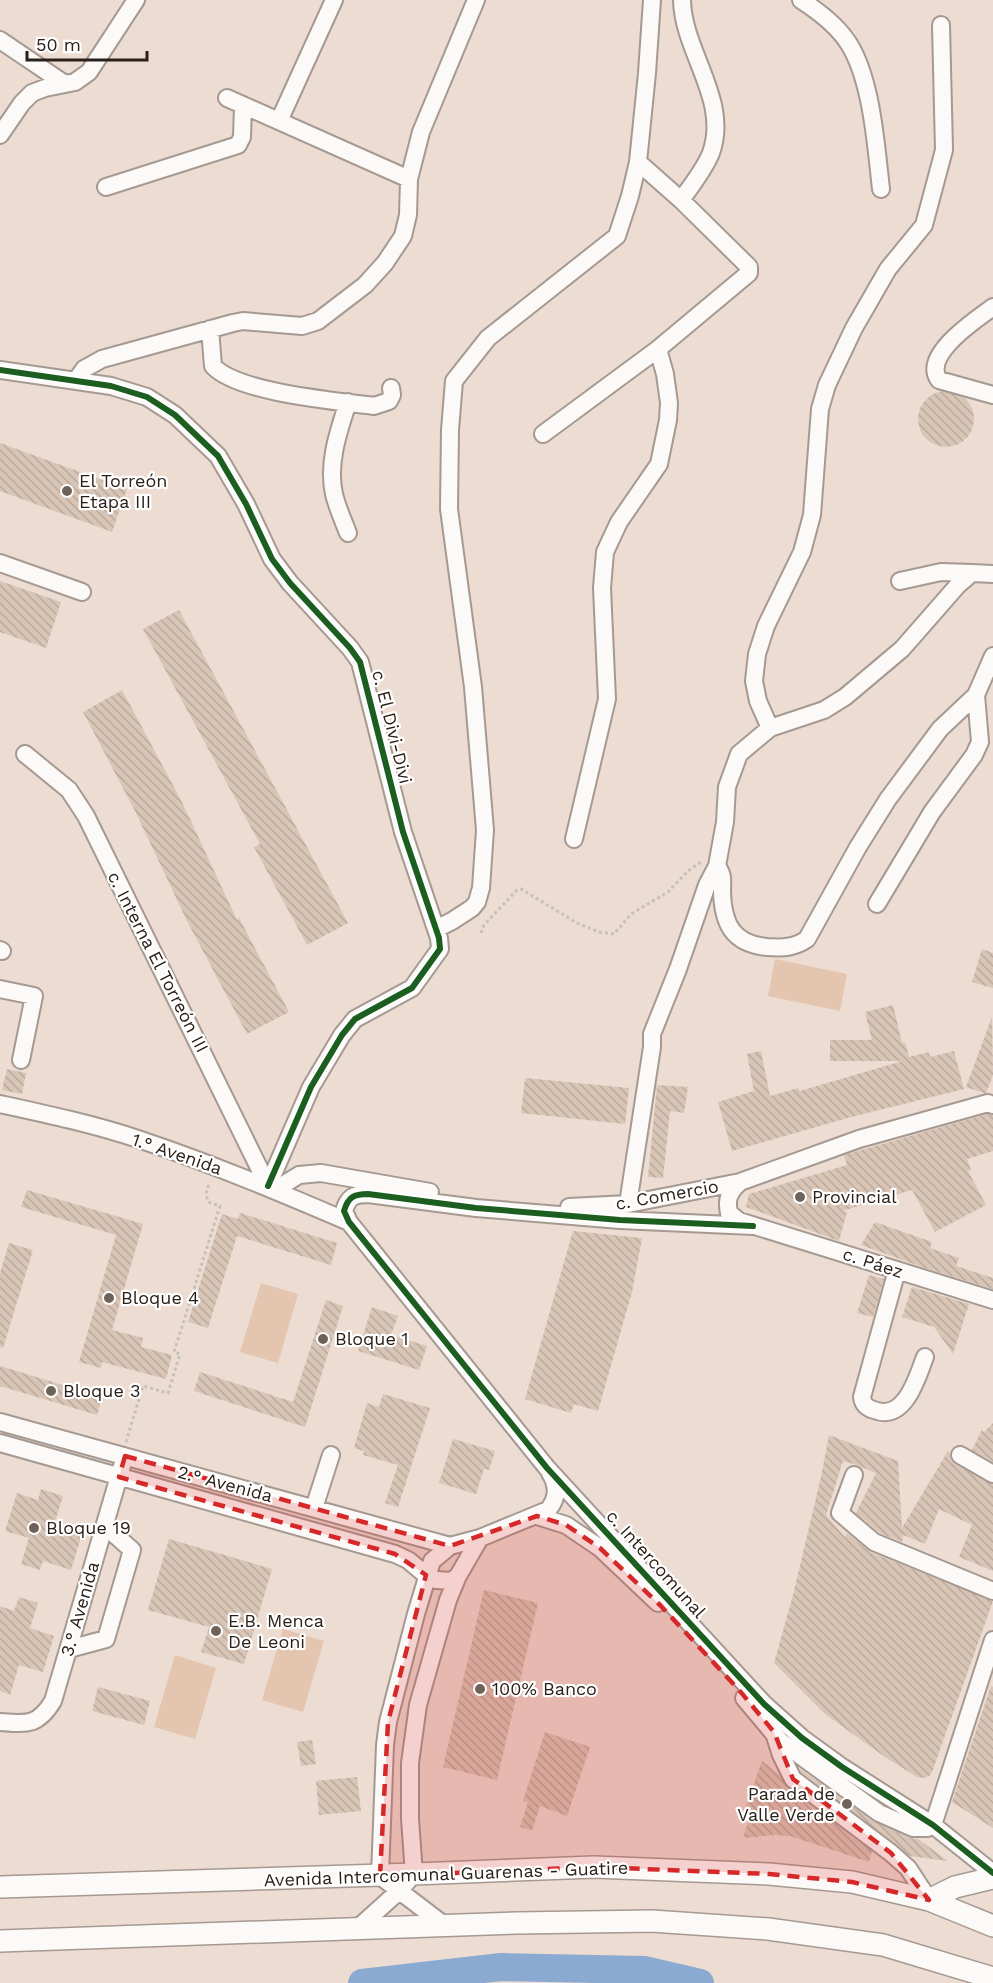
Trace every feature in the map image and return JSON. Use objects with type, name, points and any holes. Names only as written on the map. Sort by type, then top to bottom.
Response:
[{"type":"main road","name":"Avenida Intercomunal Guarenas - Guatire","points":[[0,1887],[414,1875],[594,1867],[769,1874],[852,1882],[929,1900],[993,1926]]},
{"type":"main road","points":[[929,1900],[955,1887],[993,1878]]},
{"type":"main road","points":[[0,1941],[444,1925],[652,1921],[768,1929],[883,1945],[992,1978]]},
{"type":"street","points":[[0,135],[22,103],[32,93],[75,82],[89,72],[136,0]]},
{"type":"street","points":[[279,121],[334,0]]},
{"type":"street","points":[[76,379],[84,369],[102,359],[243,321],[309,325],[337,307],[364,285],[385,263],[403,236],[408,214],[409,179],[421,132],[476,0]]},
{"type":"street","points":[[436,929],[452,921],[477,902],[481,888],[485,830],[473,687],[449,509],[450,430],[454,381],[488,338],[617,236],[638,162],[652,0]]},
{"type":"street","points":[[681,200],[702,172],[712,148],[715,130],[714,105],[693,51],[682,0]]},
{"type":"street","points":[[801,0],[841,34],[855,55],[871,112],[881,189]]},
{"type":"street","points":[[771,728],[758,701],[754,681],[757,654],[766,626],[802,552],[812,515],[820,410],[827,385],[854,328],[888,269],[924,225],[944,150],[941,25]]},
{"type":"street","points":[[0,40],[65,84]]},
{"type":"street","points":[[227,98],[409,179]]},
{"type":"street","points":[[106,187],[238,145],[242,137],[243,105]]},
{"type":"street","points":[[543,434],[658,349],[749,273],[750,270],[681,200],[638,162]]},
{"type":"street","points":[[993,307],[965,327],[948,344],[935,368],[935,375],[939,380],[993,395]]},
{"type":"street","points":[[210,329],[213,366],[223,375],[272,391],[374,406],[389,401],[392,395],[391,388]]},
{"type":"street","points":[[574,838],[607,699],[602,588],[604,552],[619,522],[659,464],[668,420],[669,404],[665,374],[658,349]]},
{"type":"street","name":"c. El Divi-Divi","points":[[0,370],[76,379],[111,386],[147,397],[175,414],[218,456],[246,504],[272,560],[360,662],[403,832],[441,943],[440,949],[411,988],[356,1019],[342,1035],[311,1087],[274,1189]]},
{"type":"street","points":[[348,402],[338,435],[333,464],[333,492],[348,533]]},
{"type":"street","points":[[0,563],[82,592]]},
{"type":"street","points":[[900,581],[941,572],[993,574]]},
{"type":"street","points":[[628,1204],[652,1047],[652,1034],[678,969],[706,885],[717,863],[725,822],[727,787],[739,754],[771,728],[824,710],[845,697],[902,649],[958,585],[972,573]]},
{"type":"street","points":[[717,863],[724,879],[722,893],[730,931],[741,940],[756,946],[782,948],[796,946],[807,939],[858,847],[888,799],[940,729],[976,695],[993,656]]},
{"type":"street","points":[[878,904],[933,812],[980,742],[976,695]]},
{"type":"street","name":"c. Interna El Torreón III","points":[[25,754],[69,790],[86,816],[274,1189]]},
{"type":"street","points":[[0,989],[34,996],[21,1060]]},
{"type":"street","name":"c. Comercio","points":[[274,1189],[299,1175],[321,1173],[485,1201],[576,1207],[628,1204],[740,1182],[859,1139],[992,1100]]},
{"type":"street","name":"1.° Avenida","points":[[0,1104],[57,1116],[136,1138],[232,1172],[348,1222]]},
{"type":"street","points":[[348,1222],[344,1210],[348,1199],[372,1182]]},
{"type":"street","name":"c. Comercio","points":[[740,1182],[731,1190],[727,1198],[729,1213],[739,1221],[753,1226]]},
{"type":"street","points":[[354,1196],[368,1194],[476,1208],[620,1221],[753,1226]]},
{"type":"street","name":"c. Intercomunal","points":[[348,1222],[547,1468],[764,1704],[802,1738],[842,1767],[933,1825],[993,1873]]},
{"type":"street","name":"c. Páez","points":[[753,1226],[993,1300]]},
{"type":"street","points":[[897,1270],[861,1397],[862,1402],[867,1407],[883,1413],[904,1403],[913,1390],[925,1357]]},
{"type":"street","name":"2.° Avenida","points":[[0,1422],[450,1546]]},
{"type":"street","points":[[0,1443],[395,1554],[408,1560],[426,1575],[446,1582],[458,1576]]},
{"type":"street","points":[[314,1508],[331,1455]]},
{"type":"street","points":[[960,1455],[993,1474]]},
{"type":"street","name":"3.° Avenida","points":[[0,1722],[27,1724],[45,1714],[53,1701],[124,1456]]},
{"type":"street","points":[[444,1925],[380,1875],[388,1722],[426,1575],[432,1562],[450,1546],[480,1538],[548,1510],[554,1503],[556,1493],[555,1482],[547,1468]]},
{"type":"street","points":[[854,1475],[840,1513],[853,1526],[874,1542],[959,1579],[993,1591]]},
{"type":"street","name":"c. Intercomunal","points":[[537,1516],[566,1525],[600,1548],[661,1606],[739,1690],[780,1741],[879,1813],[912,1828],[928,1828],[933,1825]]},
{"type":"street","points":[[69,1649],[106,1639],[110,1628],[132,1550],[105,1526]]},
{"type":"street","points":[[358,1928],[414,1875],[410,1820],[410,1763],[413,1730],[427,1669],[448,1600],[458,1576],[480,1538]]},
{"type":"street","points":[[933,1825],[993,1640]]},
{"type":"street","points":[[764,1704],[781,1755],[793,1779],[908,1868],[929,1900]]},
{"type":"path","points":[[481,933],[484,925],[517,890],[521,889],[577,923],[599,932],[614,934],[631,914],[668,892],[695,865],[707,861],[717,863]]},
{"type":"path","points":[[124,1456],[144,1386],[168,1393],[180,1354],[174,1352],[220,1206],[208,1202],[207,1188],[212,1181],[232,1172]]},
{"type":"highlighted area","points":[[125,1456],[450,1546],[537,1516],[566,1525],[600,1548],[661,1606],[739,1690],[774,1732],[793,1779],[891,1853],[929,1900],[852,1882],[769,1874],[594,1867],[380,1876],[388,1722],[426,1575],[395,1554],[119,1477]]},
{"type":"shaded area","points":[[775,959],[847,974],[840,1011],[768,996]]},
{"type":"shaded area","points":[[261,1283],[298,1294],[278,1363],[240,1352]]},
{"type":"shaded area","points":[[283,1629],[324,1641],[303,1712],[262,1700]]},
{"type":"shaded area","points":[[175,1655],[216,1668],[195,1739],[154,1727]]},
{"type":"building","points":[[946,391],[957,393],[966,399],[972,408],[974,419],[972,430],[966,439],[957,445],[946,447],[935,445],[926,439],[920,430],[918,419],[920,408],[926,399],[935,393]]},
{"type":"building","name":"El Torreón Etapa III","points":[[0,443],[127,489],[112,532],[0,491]]},
{"type":"building","points":[[0,581],[61,602],[46,648],[0,632]]},
{"type":"building","points":[[179,610],[348,923],[307,945],[254,847],[260,844],[143,629]]},
{"type":"building","points":[[122,690],[182,802],[237,920],[239,918],[289,1012],[247,1034],[187,921],[135,811],[83,712]]},
{"type":"building","points":[[982,949],[993,953],[993,988],[972,982]]},
{"type":"building","points":[[893,1005],[902,1043],[905,1042],[909,1057],[929,1052],[930,1057],[954,1051],[964,1089],[851,1117],[732,1151],[718,1102],[754,1091],[747,1054],[761,1051],[770,1096],[798,1088],[800,1091],[902,1061],[830,1061],[830,1040],[872,1040],[865,1012]]},
{"type":"building","points":[[992,1017],[993,1075],[984,1093],[966,1087]]},
{"type":"building","points":[[7,1069],[26,1073],[22,1094],[2,1090]]},
{"type":"building","points":[[525,1078],[629,1088],[625,1124],[521,1113]]},
{"type":"building","points":[[657,1085],[688,1087],[684,1113],[670,1111],[663,1178],[648,1177]]},
{"type":"building","points":[[987,1114],[993,1115],[993,1151],[967,1159],[971,1170],[968,1171],[986,1205],[935,1232],[912,1190],[842,1211],[847,1212],[839,1241],[746,1207],[749,1194],[847,1165],[844,1155]]},
{"type":"building","name":"Bloque 4","points":[[27,1190],[143,1224],[112,1330],[143,1338],[141,1347],[172,1355],[166,1379],[102,1362],[101,1368],[79,1362],[116,1235],[21,1207]]},
{"type":"building","points":[[240,1213],[337,1243],[331,1265],[237,1236],[208,1328],[188,1322],[222,1214],[238,1219]]},
{"type":"building","points":[[875,1222],[932,1242],[930,1248],[959,1258],[956,1266],[993,1278],[993,1289],[861,1245]]},
{"type":"building","points":[[573,1231],[642,1238],[632,1292],[598,1411],[574,1404],[571,1413],[525,1399]]},
{"type":"building","points":[[9,1243],[33,1250],[3,1348],[0,1347],[0,1273]]},
{"type":"building","points":[[869,1275],[884,1279],[873,1317],[857,1313]]},
{"type":"building","points":[[912,1287],[969,1304],[953,1354],[934,1327],[902,1317]]},
{"type":"building","name":"Bloque 1","points":[[326,1300],[343,1306],[305,1427],[194,1391],[200,1372],[293,1402]]},
{"type":"building","points":[[372,1307],[398,1316],[391,1335],[427,1346],[419,1370],[358,1351]]},
{"type":"building","name":"Bloque 3","points":[[0,1366],[102,1397],[97,1415],[0,1386]]},
{"type":"building","points":[[383,1394],[430,1408],[398,1507],[385,1503],[398,1465],[363,1455],[364,1451],[354,1448],[367,1403],[379,1407]]},
{"type":"building","points":[[993,1423],[993,1462],[972,1450],[982,1430],[984,1432]]},
{"type":"building","points":[[829,1435],[898,1461],[902,1528],[948,1451],[955,1464],[993,1484],[993,1571],[959,1557],[972,1525],[939,1509],[925,1544],[903,1535],[902,1542],[880,1533],[856,1513],[876,1473],[857,1465],[843,1461],[826,1515],[845,1537],[847,1533],[870,1552],[993,1601],[932,1772],[924,1778],[917,1777],[885,1757],[825,1714],[774,1663],[793,1595]]},
{"type":"building","points":[[453,1439],[495,1451],[489,1470],[484,1469],[476,1494],[439,1483]]},
{"type":"building","name":"Bloque 19","points":[[41,1489],[63,1496],[54,1525],[82,1534],[71,1570],[43,1561],[40,1570],[21,1564],[29,1538],[5,1531],[17,1493],[38,1500]]},
{"type":"building","points":[[169,1539],[272,1569],[244,1664],[201,1652],[209,1627],[148,1610]]},
{"type":"building","points":[[484,1590],[538,1603],[497,1780],[443,1767]]},
{"type":"building","points":[[19,1597],[38,1603],[30,1628],[54,1636],[43,1672],[19,1665],[10,1695],[0,1691],[0,1606],[14,1611]]},
{"type":"building","points":[[991,1686],[993,1687],[993,1828],[952,1802]]},
{"type":"building","points":[[98,1687],[150,1701],[144,1725],[92,1711]]},
{"type":"building","points":[[545,1732],[590,1747],[567,1816],[540,1806],[532,1831],[520,1827],[528,1802],[523,1801]]},
{"type":"building","points":[[312,1740],[316,1764],[301,1766],[297,1742]]},
{"type":"building","points":[[762,1761],[779,1774],[787,1787],[872,1851],[869,1862],[790,1836],[743,1838],[750,1816],[743,1814]]},
{"type":"building","points":[[799,1768],[873,1821],[909,1838],[918,1839],[948,1861],[910,1856],[801,1772]]},
{"type":"building","points":[[357,1777],[361,1811],[319,1815],[316,1781]]},
{"type":"waterway","points":[[362,1983],[501,1967],[644,1970],[700,1983]]},
{"type":"cycle path","points":[[0,370],[111,386],[147,397],[175,415],[218,456],[246,504],[272,559],[290,583],[350,648],[360,662],[403,832],[439,938],[440,949],[412,988],[355,1019],[342,1035],[311,1087],[268,1186]]},
{"type":"cycle path","points":[[753,1226],[620,1220],[476,1208],[368,1194],[352,1197],[347,1202],[344,1211],[349,1222],[547,1468],[764,1704],[802,1738],[842,1767],[933,1825],[993,1873]]},
{"type":"place","name":"El Torreón Etapa III","points":[[67,491]]},
{"type":"place","name":"Provincial","points":[[800,1197]]},
{"type":"place","name":"Bloque 4","points":[[109,1298]]},
{"type":"place","name":"Bloque 1","points":[[323,1339]]},
{"type":"place","name":"Bloque 3","points":[[51,1391]]},
{"type":"place","name":"Bloque 19","points":[[34,1528]]},
{"type":"place","name":"E.B. Menca De Leoni","points":[[216,1631]]},
{"type":"place","name":"100% Banco","points":[[480,1689]]},
{"type":"place","name":"Parada de Valle Verde","points":[[847,1804]]}]
